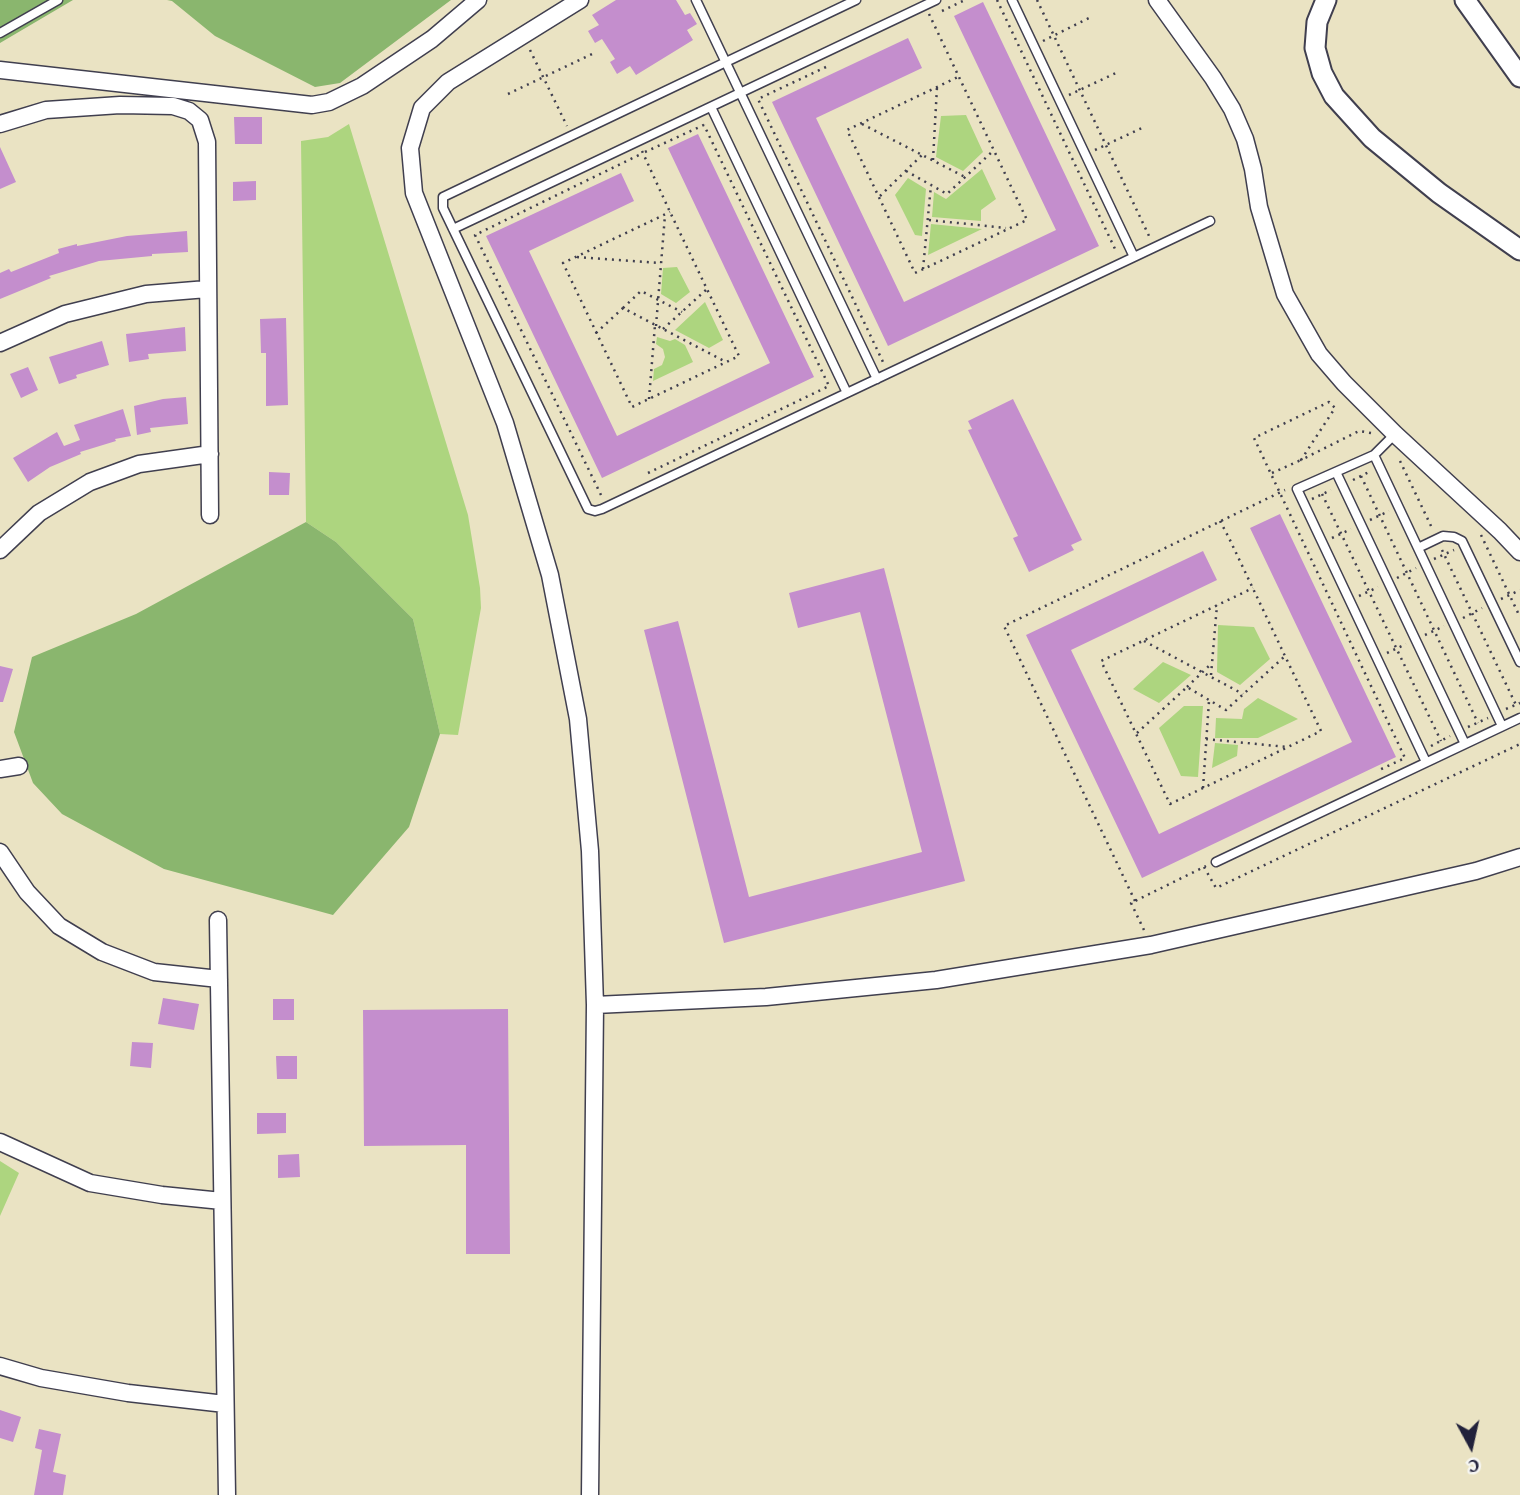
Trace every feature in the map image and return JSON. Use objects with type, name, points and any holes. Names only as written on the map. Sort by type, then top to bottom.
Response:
[{"type":"street","points":[[0,70],[312,105],[329,102],[362,86],[432,39],[478,0]]},
{"type":"street","points":[[580,0],[448,82],[422,108],[410,148],[414,193],[505,423],[550,575],[578,719],[590,851],[595,1005],[590,1495]]},
{"type":"street","points":[[1157,0],[1213,78],[1236,119],[1248,149],[1259,207],[1285,294],[1319,354],[1390,439],[1500,531],[1520,552]]},
{"type":"street","points":[[1326,0],[1317,22],[1315,48],[1322,73],[1334,96],[1372,138],[1439,193],[1520,250]]},
{"type":"street","points":[[1465,0],[1520,77]]},
{"type":"street","points":[[0,124],[46,110],[120,104],[173,106],[189,111],[200,120],[207,142],[210,515]]},
{"type":"street","points":[[0,343],[65,314],[146,294],[207,289]]},
{"type":"street","points":[[0,550],[39,513],[90,482],[139,464],[210,454]]},
{"type":"street","points":[[0,769],[19,765]]},
{"type":"street","points":[[0,852],[27,892],[59,926],[102,952],[154,972],[219,979]]},
{"type":"street","points":[[595,1005],[766,998],[936,980],[1151,945],[1476,871],[1520,857]]},
{"type":"street","points":[[218,920],[227,1495]]},
{"type":"street","points":[[0,1142],[90,1183],[162,1195],[222,1201]]},
{"type":"street","points":[[0,1366],[41,1378],[116,1391],[225,1404]]},
{"type":"lane","points":[[0,33],[58,0]]},
{"type":"lane","points":[[696,0],[877,379]]},
{"type":"lane","points":[[856,0],[443,197],[442,203],[453,229],[588,509],[602,509],[1210,221]]},
{"type":"lane","points":[[453,229],[936,0]]},
{"type":"lane","points":[[1012,0],[1134,257]]},
{"type":"lane","points":[[711,107],[847,393]]},
{"type":"lane","points":[[1390,439],[1374,455],[1297,489],[1426,762]]},
{"type":"lane","points":[[1374,455],[1502,726]]},
{"type":"lane","points":[[1336,472],[1465,744]]},
{"type":"lane","points":[[1418,548],[1443,536],[1454,537],[1464,545],[1520,662]]},
{"type":"lane","points":[[1212,863],[1520,718]]},
{"type":"path","points":[[941,11],[965,0]]},
{"type":"path","points":[[997,0],[1118,254]]},
{"type":"path","points":[[1037,0],[1155,247]]},
{"type":"path","points":[[924,5],[1027,220],[915,273],[847,130],[958,77]]},
{"type":"path","points":[[1033,45],[1091,17]]},
{"type":"path","points":[[528,44],[571,135]]},
{"type":"path","points":[[508,94],[592,54]]},
{"type":"path","points":[[829,65],[758,99],[883,362],[896,356]]},
{"type":"path","points":[[1059,100],[1118,72]]},
{"type":"path","points":[[933,160],[937,87]]},
{"type":"path","points":[[611,490],[599,496],[475,235],[717,119]]},
{"type":"path","points":[[860,124],[965,177]]},
{"type":"path","points":[[648,473],[829,386],[704,125]]},
{"type":"path","points":[[1086,155],[1144,127]]},
{"type":"path","points":[[637,142],[739,356],[632,407],[563,263],[670,212]]},
{"type":"path","points":[[906,171],[947,194],[993,151]]},
{"type":"path","points":[[879,197],[922,155]]},
{"type":"path","points":[[723,166],[736,160]]},
{"type":"path","points":[[923,269],[931,185]]},
{"type":"path","points":[[749,220],[762,214]]},
{"type":"path","points":[[649,399],[664,215]]},
{"type":"path","points":[[928,220],[1009,228]]},
{"type":"path","points":[[576,257],[661,263]]},
{"type":"path","points":[[776,276],[788,270]]},
{"type":"path","points":[[663,329],[707,289]]},
{"type":"path","points":[[596,332],[641,291],[682,312]]},
{"type":"path","points":[[623,308],[726,362]]},
{"type":"path","points":[[802,332],[815,326]]},
{"type":"path","points":[[1301,460],[1335,408],[1329,402],[1254,438],[1405,758],[1373,774]]},
{"type":"path","points":[[1271,474],[1359,431],[1390,439]]},
{"type":"path","points":[[1411,466],[1402,458],[1399,459],[1516,705]]},
{"type":"path","points":[[1288,510],[1380,467]]},
{"type":"path","points":[[1361,476],[1478,723]]},
{"type":"path","points":[[1135,901],[1004,626],[1279,492],[1297,489]]},
{"type":"path","points":[[1322,494],[1441,741]]},
{"type":"path","points":[[1220,521],[1321,731],[1170,804],[1101,661],[1252,588]]},
{"type":"path","points":[[1479,530],[1520,617]]},
{"type":"path","points":[[1334,608],[1482,537]]},
{"type":"path","points":[[1362,665],[1520,590]]},
{"type":"path","points":[[1211,677],[1217,605]]},
{"type":"path","points":[[1144,641],[1243,694]]},
{"type":"path","points":[[1187,687],[1226,710],[1285,656]]},
{"type":"path","points":[[1136,734],[1212,663]]},
{"type":"path","points":[[1203,788],[1209,700]]},
{"type":"path","points":[[1206,739],[1288,747]]},
{"type":"path","points":[[1204,867],[1216,888],[1520,744]]},
{"type":"path","points":[[1151,945],[1131,903],[1212,863]]},
{"type":"green space","points":[[0,0],[73,0],[0,43]]},
{"type":"green space","points":[[167,0],[451,0],[340,83],[315,87],[215,36],[172,1]]},
{"type":"green space","points":[[966,115],[983,152],[963,171],[936,157],[941,116]]},
{"type":"green space","points":[[349,124],[468,515],[481,608],[458,735],[440,734],[413,619],[336,542],[306,522],[301,141],[328,137]]},
{"type":"green space","points":[[982,169],[996,199],[981,210],[981,221],[932,217],[934,192],[946,199]]},
{"type":"green space","points":[[908,178],[926,189],[922,236],[915,235],[895,195]]},
{"type":"green space","points":[[931,224],[982,229],[928,255]]},
{"type":"green space","points":[[677,267],[690,292],[676,303],[661,294],[663,268]]},
{"type":"green space","points":[[705,302],[723,340],[709,348],[675,330]]},
{"type":"green space","points":[[657,337],[670,341],[675,339],[685,345],[693,362],[653,381],[654,369],[662,365],[665,357],[663,349],[656,344]]},
{"type":"green space","points":[[306,522],[336,542],[413,619],[440,734],[409,827],[333,915],[164,869],[62,814],[33,783],[14,732],[32,657],[136,614]]},
{"type":"green space","points":[[1218,625],[1254,627],[1270,659],[1240,685],[1217,672]]},
{"type":"green space","points":[[1163,662],[1191,675],[1159,703],[1133,689]]},
{"type":"green space","points":[[1258,698],[1298,719],[1258,738],[1215,738],[1216,718],[1242,719],[1244,709]]},
{"type":"green space","points":[[1184,706],[1203,706],[1198,777],[1181,776],[1159,728]]},
{"type":"green space","points":[[1215,743],[1238,745],[1237,756],[1212,768]]},
{"type":"green space","points":[[0,1161],[19,1173],[0,1216]]},
{"type":"building","points":[[616,0],[676,0],[685,15],[690,13],[697,24],[687,30],[693,40],[636,75],[630,66],[617,74],[610,62],[615,59],[602,39],[595,43],[588,31],[599,25],[592,15]]},
{"type":"building","points":[[983,2],[1099,246],[888,346],[772,102],[908,38],[922,68],[816,118],[904,302],[1056,230],[954,16]]},
{"type":"building","points":[[234,117],[262,117],[262,144],[235,144]]},
{"type":"building","points":[[698,134],[814,377],[602,478],[486,236],[621,173],[634,201],[529,251],[617,436],[770,363],[668,148]]},
{"type":"building","points":[[0,147],[16,182],[0,189]]},
{"type":"building","points":[[256,181],[256,200],[233,201],[233,182]]},
{"type":"building","points":[[187,231],[188,252],[99,261],[49,276],[51,278],[0,299],[0,273],[9,269],[11,272],[59,253],[58,249],[127,236]]},
{"type":"building","points":[[286,318],[288,405],[266,406],[266,353],[261,353],[260,319]]},
{"type":"building","points":[[185,327],[186,351],[148,354],[149,359],[129,362],[126,334]]},
{"type":"building","points":[[102,341],[109,365],[76,375],[77,378],[59,384],[49,357]]},
{"type":"building","points":[[28,367],[38,390],[21,398],[10,374]]},
{"type":"building","points":[[186,397],[188,424],[150,428],[151,432],[137,435],[134,406]]},
{"type":"building","points":[[1013,399],[1082,540],[1071,545],[1074,550],[1029,572],[1013,538],[1018,536],[968,430],[972,429],[968,421]]},
{"type":"building","points":[[123,409],[131,436],[80,452],[81,454],[50,467],[28,482],[13,458],[57,432],[64,446],[80,440],[74,425]]},
{"type":"building","points":[[269,472],[290,473],[289,495],[269,495]]},
{"type":"building","points":[[1280,514],[1396,757],[1142,878],[1026,635],[1203,551],[1217,580],[1071,650],[1159,834],[1352,742],[1250,528]]},
{"type":"building","points":[[884,568],[965,881],[724,943],[644,630],[678,621],[749,897],[922,852],[860,612],[798,628],[789,593]]},
{"type":"building","points":[[0,666],[13,669],[3,702],[0,702]]},
{"type":"building","points":[[163,998],[199,1004],[194,1030],[158,1024]]},
{"type":"building","points":[[273,999],[294,999],[294,1020],[273,1020]]},
{"type":"building","points":[[508,1009],[510,1254],[466,1254],[466,1145],[364,1146],[363,1010]]},
{"type":"building","points":[[132,1042],[153,1043],[151,1068],[130,1066]]},
{"type":"building","points":[[276,1056],[297,1056],[297,1079],[277,1079]]},
{"type":"building","points":[[257,1113],[286,1113],[286,1133],[257,1134]]},
{"type":"building","points":[[299,1154],[300,1177],[278,1178],[278,1155]]},
{"type":"building","points":[[0,1410],[21,1417],[13,1442],[0,1438]]},
{"type":"building","points":[[39,1429],[61,1434],[53,1472],[66,1475],[63,1495],[34,1495],[42,1450],[35,1448]]}]
